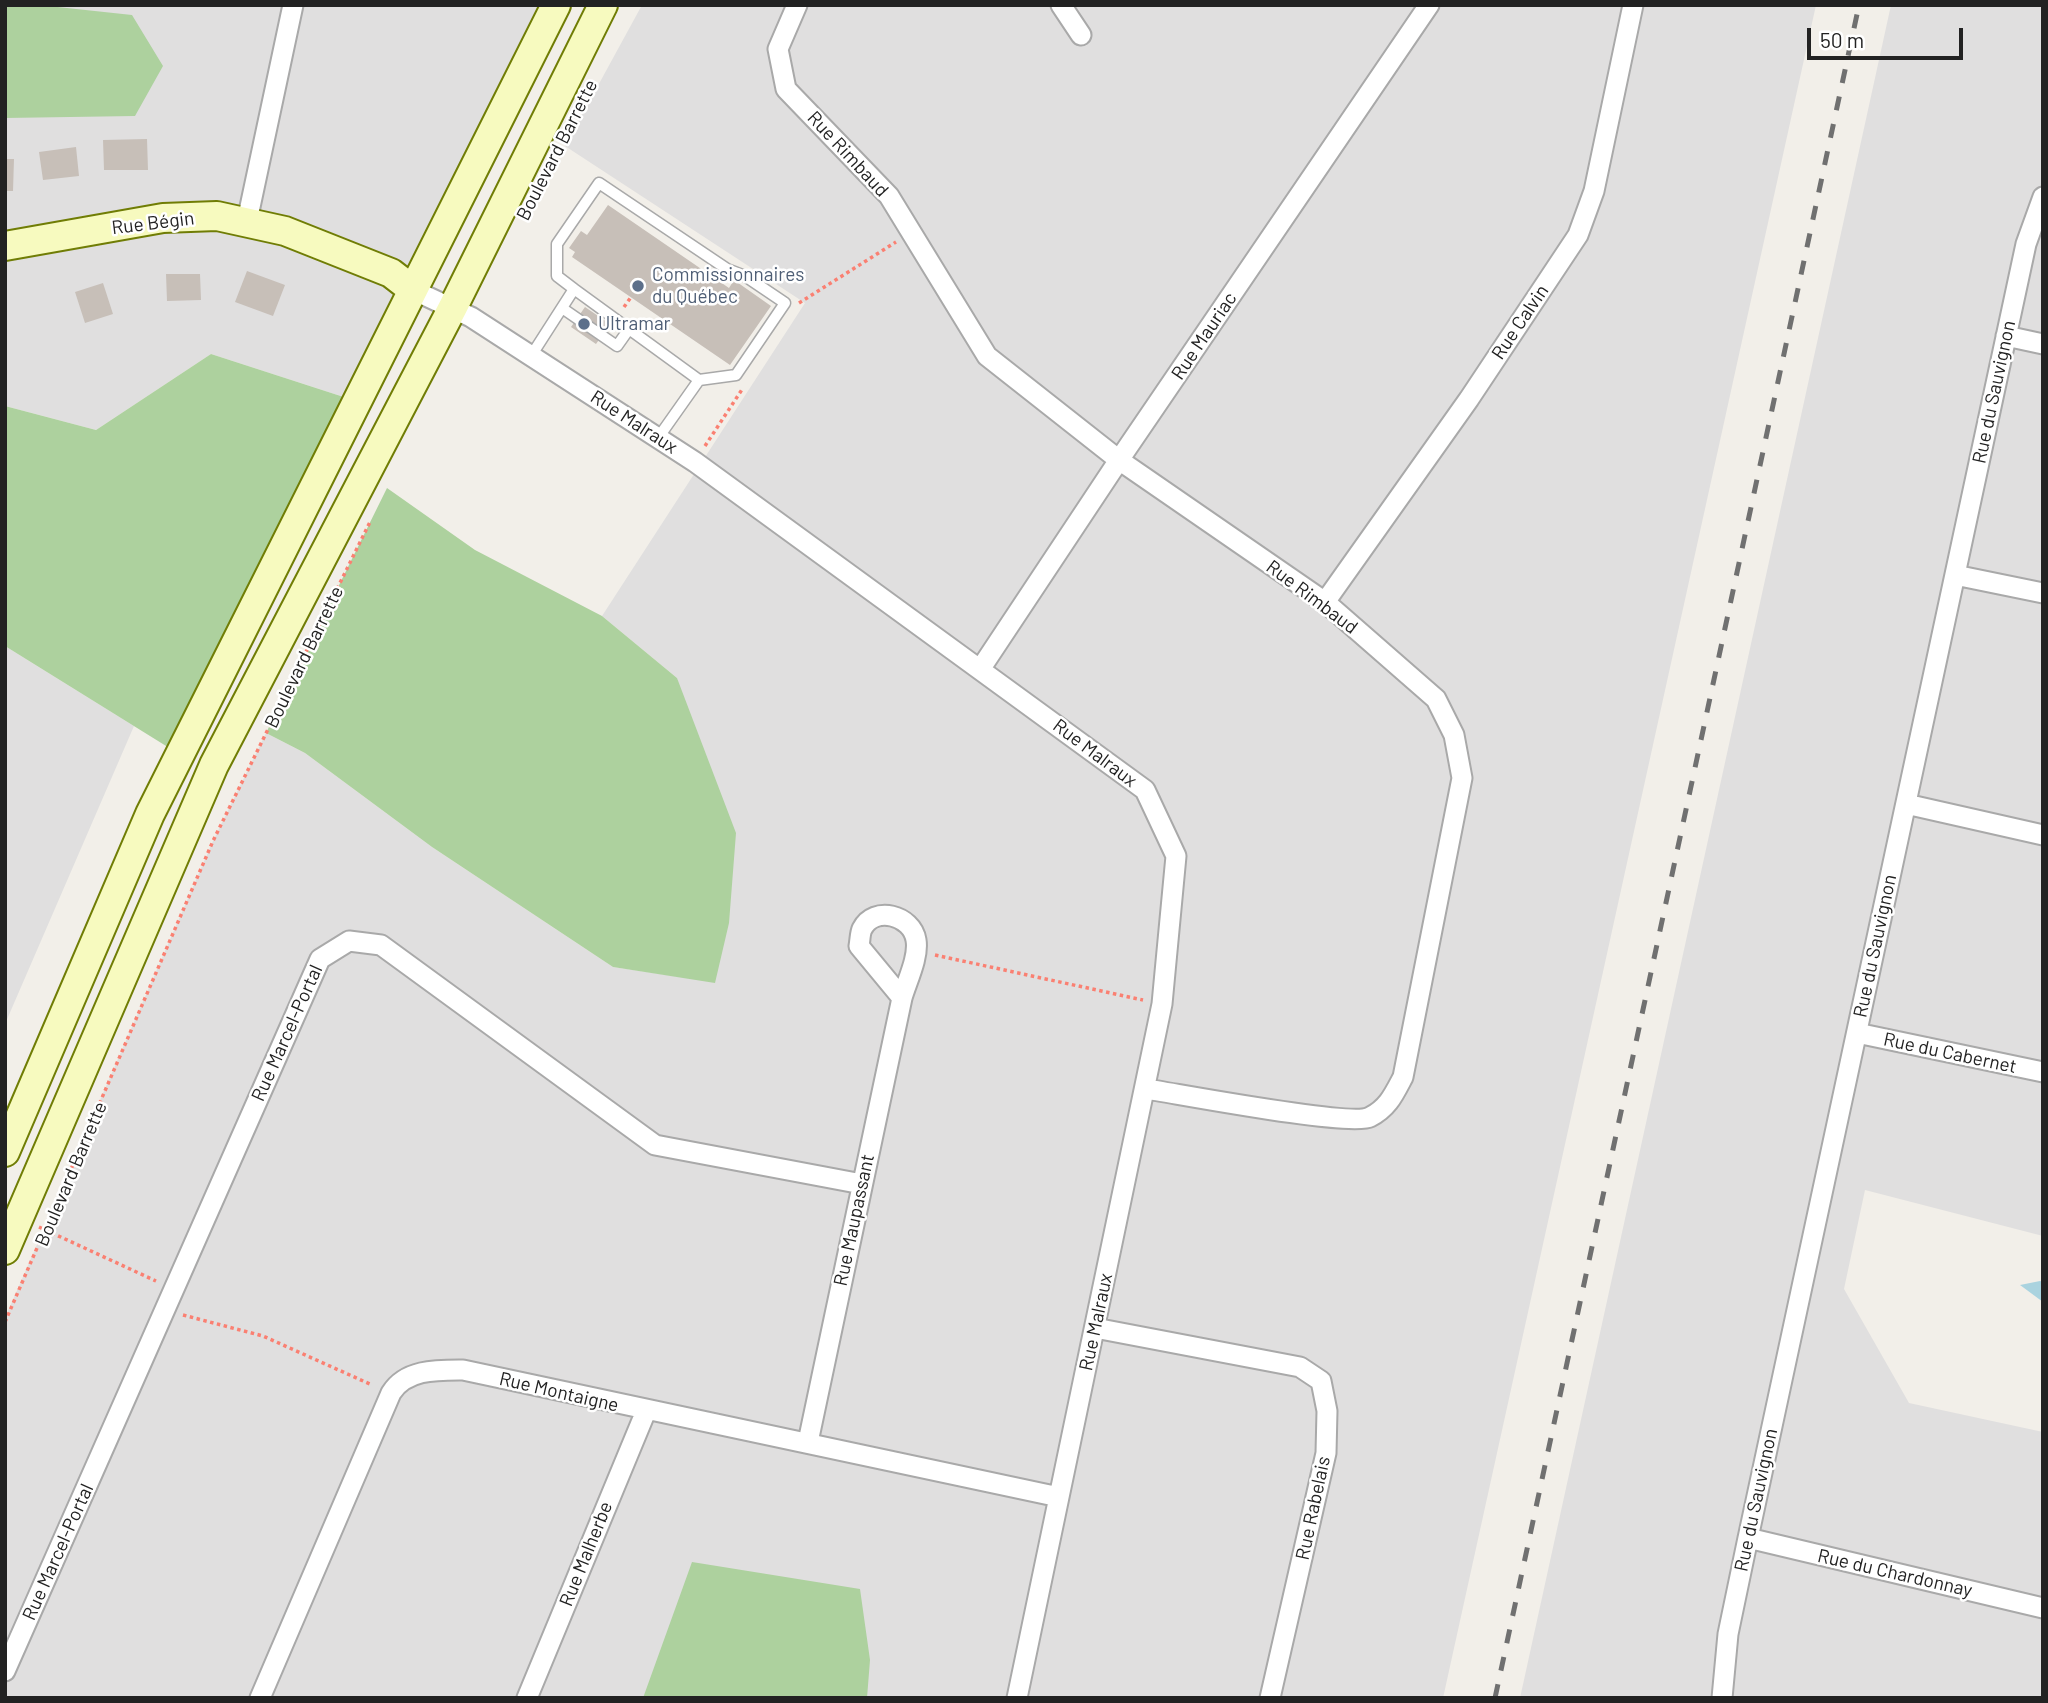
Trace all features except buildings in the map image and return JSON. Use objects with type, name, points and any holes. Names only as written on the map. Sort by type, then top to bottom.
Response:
[{"type":"main road","points":[[5,1152],[150,814],[556,5]]},
{"type":"main road","name":"Boulevard Barrette","points":[[5,1250],[215,765],[453,307],[603,5]]},
{"type":"main road","name":"Rue Bégin","points":[[5,246],[163,218],[217,216],[285,232],[391,273],[413,290]]},
{"type":"street","points":[[247,221],[293,5]]},
{"type":"street","name":"Rue Rimbaud","points":[[797,5],[778,49],[786,89],[889,196],[987,356],[1119,460],[1325,602],[1436,699],[1454,735],[1462,778],[1403,1076],[1389,1104],[1368,1119],[1330,1118],[1146,1089]]},
{"type":"street","points":[[1061,5],[1081,35]]},
{"type":"street","name":"Rue Mauriac","points":[[981,668],[1119,460],[1429,5]]},
{"type":"street","name":"Rue Calvin","points":[[1325,602],[1469,400],[1578,235],[1594,191],[1633,5]]},
{"type":"street","name":"Rue du Sauvignon","points":[[1722,1698],[1728,1634],[1748,1538],[2026,244],[2043,197]]},
{"type":"street","name":"Rue Malraux","points":[[413,290],[453,307],[695,462],[981,668],[1145,790],[1177,856],[1162,1004],[1146,1089],[1017,1698]]},
{"type":"street","points":[[2006,336],[2043,344]]},
{"type":"street","points":[[1955,575],[2043,593]]},
{"type":"street","points":[[1906,804],[2043,835]]},
{"type":"street","points":[[902,998],[859,946],[862,929],[871,920],[886,914],[900,917],[912,929],[916,951]]},
{"type":"street","name":"Rue Marcel-Portal","points":[[5,1671],[320,959],[349,941],[381,945],[655,1145],[862,1184]]},
{"type":"street","name":"Rue Maupassant","points":[[808,1442],[902,998],[916,951]]},
{"type":"street","name":"Rue du Cabernet","points":[[1857,1033],[2043,1072]]},
{"type":"street","name":"Rue Rabelais","points":[[1095,1328],[1300,1367],[1321,1381],[1327,1411],[1326,1453],[1270,1698]]},
{"type":"street","name":"Rue Montaigne","points":[[391,1392],[398,1382],[431,1370],[463,1370],[1059,1497]]},
{"type":"street","points":[[260,1698],[391,1392]]},
{"type":"street","name":"Rue Malherbe","points":[[527,1698],[646,1411]]},
{"type":"street","name":"Rue du Chardonnay","points":[[1748,1538],[2043,1608]]},
{"type":"lane","points":[[598,183],[727,269],[744,276],[785,303],[736,374],[699,380],[574,289],[557,276],[557,244],[598,183]]},
{"type":"lane","points":[[531,356],[574,289]]},
{"type":"lane","points":[[562,308],[617,346],[629,329]]},
{"type":"lane","points":[[658,438],[699,380]]},
{"type":"path","points":[[797,304],[910,233]]},
{"type":"path","points":[[695,462],[746,383]]},
{"type":"path","name":"Boulevard Barrette","points":[[5,1322],[213,841],[371,521]]},
{"type":"path","points":[[916,951],[1162,1004]]},
{"type":"path","points":[[21,1214],[46,1231],[174,1289]]},
{"type":"path","points":[[165,1310],[263,1336],[330,1368],[391,1392]]},
{"type":"shaded area","points":[[5,5],[556,5],[356,401],[211,354],[96,430],[5,406]]},
{"type":"shaded area","points":[[642,5],[1816,5],[1443,1698],[5,1698],[5,1318],[213,841],[266,733],[305,753],[432,847],[613,967],[715,982],[677,678],[602,616],[805,303],[565,146]]},
{"type":"shaded area","points":[[1891,5],[2043,5],[2043,1236],[1865,1190],[1844,1289],[1909,1403],[2043,1432],[2043,1698],[1520,1698]]},
{"type":"shaded area","points":[[5,646],[134,726],[5,1024]]},
{"type":"green space","points":[[5,5],[39,5],[132,15],[163,66],[135,116],[5,118]]},
{"type":"green space","points":[[211,354],[356,401],[179,754],[5,646],[5,406],[96,430]]},
{"type":"green space","points":[[387,488],[475,550],[602,616],[677,678],[736,833],[729,923],[715,983],[613,967],[432,847],[305,753],[266,733]]},
{"type":"green space","points":[[692,1562],[860,1589],[870,1660],[867,1698],[643,1698]]},
{"type":"water","points":[[2043,1282],[2043,1302],[2020,1285]]},
{"type":"railway","points":[[1495,1698],[1859,5]]},
{"type":"place","name":"Commissionnaires du Québec","points":[[638,286]]},
{"type":"place","name":"Ultramar","points":[[584,324]]}]
